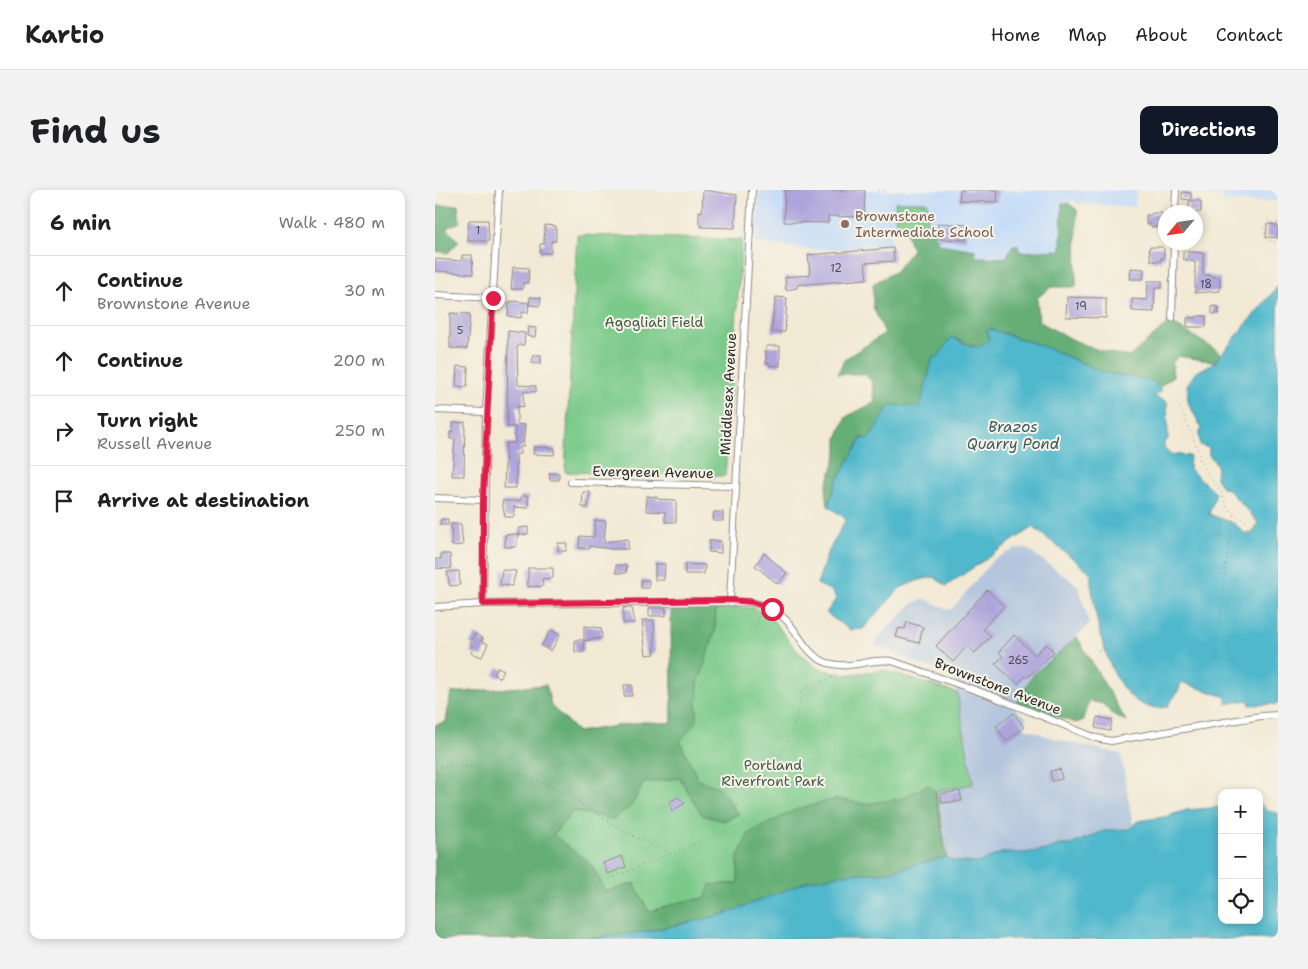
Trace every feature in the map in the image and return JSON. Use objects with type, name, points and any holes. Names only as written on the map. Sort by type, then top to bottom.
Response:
[{"type":"street","points":[[483,604],[483,500],[499,190]]},
{"type":"street","name":"Middlesex Avenue","points":[[731,600],[735,486],[752,190]]},
{"type":"street","points":[[1175,205],[1176,190]]},
{"type":"street","points":[[1172,318],[1174,250]]},
{"type":"street","points":[[435,295],[493,298]]},
{"type":"street","points":[[435,410],[487,412]]},
{"type":"street","name":"Evergreen Avenue","points":[[571,482],[735,486]]},
{"type":"street","points":[[435,498],[483,500]]},
{"type":"street","name":"Brownstone Avenue","points":[[435,607],[483,604],[731,600],[752,602],[777,612],[787,620],[809,651],[823,661],[847,666],[880,660],[893,661],[1103,740],[1111,741],[1261,716],[1278,715]]},
{"type":"path","points":[[874,190],[889,191]]},
{"type":"path","points":[[1278,223],[1272,224],[1268,220],[1264,226],[1266,239],[1278,243]]},
{"type":"path","points":[[1178,403],[1197,444],[1205,470],[1221,491],[1227,508],[1278,546]]},
{"type":"path","points":[[1205,496],[1206,483]]},
{"type":"path","points":[[1234,514],[1216,660],[1237,662]]},
{"type":"path","points":[[1218,537],[1225,538],[1220,537],[1224,520]]},
{"type":"path","points":[[750,628],[758,624],[758,617],[763,614]]},
{"type":"path","points":[[1108,636],[1111,650]]},
{"type":"path","points":[[1097,651],[1136,646]]},
{"type":"path","points":[[1210,646],[1218,647]]},
{"type":"path","points":[[435,920],[573,894],[745,822],[735,809],[755,791],[773,769],[783,752],[796,721],[801,693],[809,686],[832,678],[837,672]]},
{"type":"path","points":[[1146,689],[1150,706]]},
{"type":"path","points":[[435,767],[473,766],[527,775],[582,804],[627,833],[671,854]]},
{"type":"shaded area","points":[[759,190],[1137,190],[1135,207],[1077,203],[1072,199],[1069,204],[1063,203],[1062,250],[1018,252],[1006,258],[975,257],[975,250],[939,244],[938,239],[919,229],[889,234],[893,245],[814,250],[756,243]]},
{"type":"shaded area","points":[[1211,190],[1278,190],[1278,201],[1223,202],[1222,194],[1211,196]]},
{"type":"shaded area","points":[[1026,548],[1079,586],[1089,624],[1019,697],[1015,709],[1026,717],[1025,728],[1055,739],[1121,754],[1133,826],[1104,831],[1070,845],[1024,853],[1001,853],[978,863],[953,861],[947,859],[935,791],[973,784],[954,678],[875,645],[880,636],[913,603],[926,599],[948,610],[952,609],[993,560],[1015,549]]},
{"type":"green space","points":[[895,202],[927,202],[928,224],[896,225]]},
{"type":"green space","points":[[1062,203],[1069,204],[1077,210],[1076,287],[1051,287],[1037,298],[1039,321],[1083,344],[1129,357],[1170,322],[1221,353],[1215,362],[1178,356],[1172,363],[1173,376],[1159,388],[1153,381],[1105,373],[1045,347],[990,329],[987,331],[989,338],[985,346],[979,348],[951,337],[938,358],[933,357],[920,408],[890,405],[869,439],[862,438],[836,482],[828,506],[826,488],[837,453],[837,438],[846,417],[875,402],[872,382],[864,374],[837,374],[845,359],[885,333],[873,307],[873,284],[896,271],[912,250],[906,232],[933,229],[939,244],[975,250],[975,257],[1006,258],[1013,245],[1018,245],[1019,252],[1061,250]]},
{"type":"green space","points":[[458,205],[460,222],[446,228],[459,241],[448,253],[435,251],[435,206]]},
{"type":"green space","name":"Agogliati Field","points":[[577,235],[742,240],[725,476],[565,472]]},
{"type":"green space","name":"Portland Riverfront Park","points":[[671,604],[754,608],[772,619],[796,650],[817,668],[843,675],[883,670],[957,693],[973,784],[936,791],[947,859],[890,871],[799,884],[747,907],[585,939],[435,939],[435,725],[446,722],[451,693],[546,685],[551,706],[578,732],[643,722],[672,723]]},
{"type":"green space","points":[[671,604],[716,605],[715,631],[698,685],[697,721],[680,741],[698,780],[718,787],[739,814],[724,821],[702,815],[680,778],[644,783],[631,806],[613,819],[573,811],[553,835],[591,864],[606,892],[634,883],[649,912],[680,902],[705,898],[710,885],[738,883],[738,856],[749,833],[797,809],[837,799],[865,804],[900,799],[928,785],[935,791],[947,859],[946,857],[883,873],[853,873],[807,881],[769,898],[722,915],[650,931],[585,939],[435,939],[435,725],[446,722],[451,693],[546,685],[551,706],[578,732],[643,722],[672,723]]},
{"type":"green space","points":[[1077,637],[1126,721],[1111,713],[1103,704],[1089,701],[1084,720],[1076,723],[1016,704],[1034,674]]},
{"type":"water","name":"Brazos Quarry Pond","points":[[1278,286],[1278,704],[1250,705],[1248,700],[1226,704],[1226,697],[1181,682],[1179,690],[1167,707],[1147,706],[1131,696],[1118,680],[1108,659],[1095,611],[1090,572],[1033,527],[946,586],[934,577],[919,580],[900,588],[863,629],[850,630],[826,613],[836,599],[832,591],[817,584],[827,554],[846,519],[828,506],[836,482],[862,438],[869,439],[890,405],[920,407],[933,357],[938,357],[951,337],[971,346],[981,346],[989,338],[987,330],[990,329],[1045,347],[1105,373],[1153,381],[1162,391],[1154,396],[1167,402],[1168,440],[1164,441],[1164,448],[1171,454],[1190,456],[1189,469],[1216,493],[1209,514],[1235,524],[1245,534],[1253,533],[1258,524],[1256,520],[1228,489],[1223,488],[1216,479],[1217,465],[1209,455],[1209,448],[1200,445],[1199,433],[1202,429],[1188,402],[1187,385],[1195,373],[1215,362]]},
{"type":"water","points":[[1218,807],[1218,924],[1263,924],[1263,807],[1268,811],[1278,813],[1278,939],[585,939],[650,931],[722,915],[811,880],[853,873],[883,873],[946,857],[953,861],[978,863],[1001,853],[1024,853],[1045,850],[1060,845],[1070,845],[1104,831],[1130,828],[1138,821],[1164,817],[1187,810]]},
{"type":"building","points":[[703,190],[737,195],[735,228],[701,227],[701,224],[699,224],[699,211],[702,212]]},
{"type":"building","points":[[785,190],[865,190],[864,217],[828,216],[828,223],[784,222]]},
{"type":"building","points":[[960,190],[998,190],[997,202],[959,201]]},
{"type":"building","points":[[1182,192],[1191,193],[1191,200],[1182,199]]},
{"type":"building","points":[[1189,201],[1201,201],[1201,205],[1189,205]]},
{"type":"building","points":[[1152,213],[1158,213],[1158,227],[1151,227],[1151,224],[1146,224],[1146,215],[1151,215]]},
{"type":"building","points":[[469,220],[488,220],[489,241],[468,241]]},
{"type":"building","points":[[938,223],[967,225],[966,240],[938,239]]},
{"type":"building","points":[[1267,224],[1277,225],[1278,238],[1266,237]]},
{"type":"building","points":[[545,225],[556,226],[556,241],[551,241],[551,253],[540,253],[540,244],[544,244]]},
{"type":"building","points":[[1149,247],[1158,247],[1158,250],[1164,250],[1164,258],[1161,258],[1161,261],[1151,261]]},
{"type":"building","points":[[893,248],[894,261],[865,263],[867,279],[797,285],[797,288],[786,290],[785,277],[810,275],[808,255]]},
{"type":"building","points":[[1183,251],[1203,253],[1203,274],[1220,278],[1220,291],[1195,293],[1195,262],[1183,259]]},
{"type":"building","points":[[462,255],[472,255],[473,274],[435,271],[435,259],[462,261]]},
{"type":"building","points":[[513,267],[529,268],[528,283],[523,283],[523,289],[511,289]]},
{"type":"building","points":[[1131,268],[1144,269],[1143,279],[1130,279]]},
{"type":"building","points":[[1148,281],[1162,281],[1162,288],[1155,288],[1154,312],[1132,311],[1132,299],[1147,300]]},
{"type":"building","points":[[530,297],[541,298],[540,306],[529,305]]},
{"type":"building","points":[[776,297],[787,298],[785,332],[771,332]]},
{"type":"building","points":[[1067,297],[1106,298],[1106,318],[1066,317]]},
{"type":"building","points":[[509,302],[529,303],[528,313],[522,312],[521,318],[508,316]]},
{"type":"building","points":[[1212,306],[1219,307],[1219,314],[1212,314]]},
{"type":"building","points":[[450,313],[470,314],[467,349],[450,348]]},
{"type":"building","points":[[1197,316],[1206,316],[1206,327],[1187,327],[1187,318],[1197,318]]},
{"type":"building","points":[[528,327],[536,328],[535,337],[527,336]]},
{"type":"building","points":[[508,331],[525,333],[524,345],[519,345],[517,348],[518,385],[536,386],[536,392],[524,391],[523,407],[517,406],[517,424],[525,425],[523,447],[520,447],[520,454],[516,454],[516,488],[504,488],[506,443],[515,443],[515,427],[507,427]]},
{"type":"building","points":[[766,346],[780,346],[780,366],[766,363]]},
{"type":"building","points":[[533,355],[541,355],[541,363],[532,363]]},
{"type":"building","points":[[457,366],[468,367],[467,387],[456,386]]},
{"type":"building","points":[[465,422],[464,476],[452,476],[455,439],[450,439],[450,432],[453,432],[453,423]]},
{"type":"building","points":[[534,447],[555,448],[554,455],[533,454]]},
{"type":"building","points":[[549,473],[559,473],[559,480],[550,480]]},
{"type":"building","points":[[583,492],[590,492],[588,508],[582,507]]},
{"type":"building","points":[[521,496],[528,496],[528,508],[514,507],[514,517],[505,517],[502,501],[520,501]]},
{"type":"building","points":[[647,496],[657,497],[657,499],[676,500],[676,522],[665,522],[665,512],[646,511]]},
{"type":"building","points":[[714,512],[723,512],[723,521],[713,521]]},
{"type":"building","points":[[441,519],[448,519],[448,525],[440,525]]},
{"type":"building","points":[[595,520],[606,521],[604,542],[628,539],[628,549],[589,546],[589,549],[579,548],[580,536],[594,537]]},
{"type":"building","points":[[451,524],[461,524],[463,545],[452,546]]},
{"type":"building","points":[[528,527],[528,534],[519,535],[519,528]]},
{"type":"building","points":[[518,534],[516,547],[505,547],[505,535]]},
{"type":"building","points":[[709,541],[721,541],[721,553],[709,552]]},
{"type":"building","points":[[558,543],[567,543],[566,551],[558,551]]},
{"type":"building","points":[[764,553],[787,573],[778,584],[755,566]]},
{"type":"building","points":[[441,554],[450,554],[451,569],[435,568],[435,559],[441,559]]},
{"type":"building","points":[[655,564],[665,564],[664,580],[655,580]]},
{"type":"building","points":[[685,564],[705,565],[704,574],[685,574]]},
{"type":"building","points":[[616,565],[627,565],[626,573],[616,573]]},
{"type":"building","points":[[528,568],[553,568],[553,578],[542,579],[543,586],[528,587]]},
{"type":"building","points":[[502,570],[516,571],[512,586],[500,585]]},
{"type":"building","points":[[459,571],[460,585],[450,586],[447,572]]},
{"type":"building","points":[[641,580],[649,580],[649,588],[641,588]]},
{"type":"building","points":[[987,590],[1004,606],[983,629],[991,636],[975,653],[967,646],[953,662],[936,646]]},
{"type":"building","points":[[623,608],[632,608],[635,623],[623,623]]},
{"type":"building","points":[[649,608],[666,608],[666,616],[649,616]]},
{"type":"building","points":[[642,620],[654,620],[655,654],[646,655]]},
{"type":"building","points":[[907,622],[923,627],[919,643],[896,637],[899,628],[905,629]]},
{"type":"building","points":[[584,626],[601,628],[602,638],[584,641]]},
{"type":"building","points":[[551,630],[560,635],[551,651],[541,646]]},
{"type":"building","points":[[475,634],[483,638],[481,641],[488,644],[482,657],[471,653],[474,646],[470,644]]},
{"type":"building","points":[[1014,635],[1035,655],[1046,644],[1054,652],[1018,684],[995,664],[1003,656],[999,652]]},
{"type":"building","points":[[575,640],[584,640],[584,652],[575,652]]},
{"type":"building","points":[[498,667],[504,670],[500,678],[494,675]]},
{"type":"building","points":[[624,685],[632,685],[632,696],[624,696]]},
{"type":"building","points":[[1014,713],[1024,728],[1006,741],[996,726]]},
{"type":"building","points":[[1097,717],[1112,720],[1110,731],[1095,728]]},
{"type":"building","points":[[1060,769],[1062,779],[1052,781],[1050,771]]},
{"type":"building","points":[[960,791],[962,801],[942,803],[941,794]]},
{"type":"building","points":[[678,797],[685,803],[672,811],[670,802]]},
{"type":"building","points":[[622,856],[626,867],[608,874],[603,863]]},
{"type":"place","name":"Brownstone Intermediate School","points":[[845,224]]},
{"type":"route","points":[[493,298],[483,500],[483,604],[731,600],[752,602],[772,609]]}]
